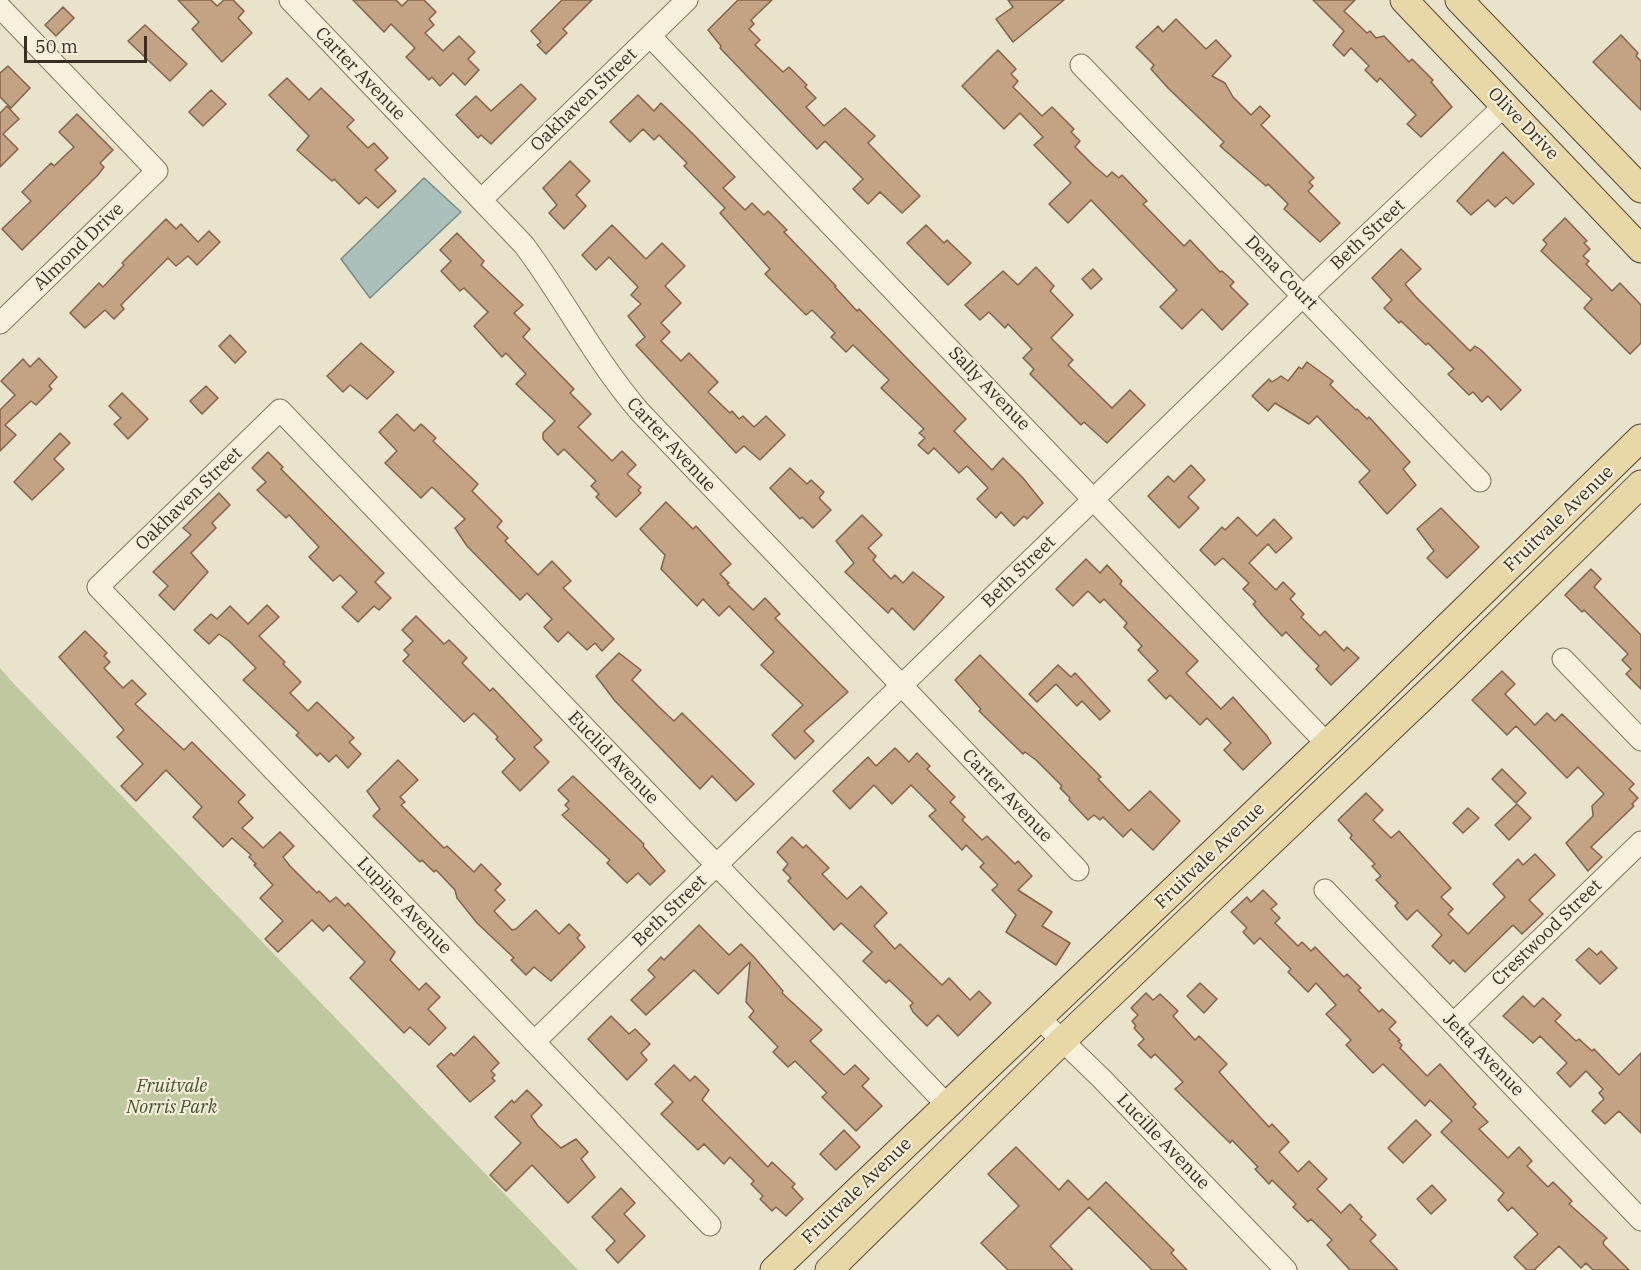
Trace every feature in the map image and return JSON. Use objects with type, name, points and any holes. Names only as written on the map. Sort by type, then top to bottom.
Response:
[{"type":"main road","name":"Olive Drive","points":[[1404,0],[1641,249]]},
{"type":"main road","points":[[1459,0],[1641,189]]},
{"type":"main road","name":"Fruitvale Avenue","points":[[774,1270],[1038,1017],[1134,930],[1641,438]]},
{"type":"main road","name":"Fruitvale Avenue","points":[[829,1270],[1063,1040],[1437,684],[1641,484]]},
{"type":"street","name":"Carter Avenue","points":[[290,0],[524,245],[550,279],[590,348],[613,382],[640,412],[1078,870]]},
{"type":"street","name":"Oakhaven Street","points":[[481,200],[687,0]]},
{"type":"street","name":"Almond Drive","points":[[0,7],[157,171],[0,323]]},
{"type":"street","name":"Sally Avenue","points":[[650,36],[1327,744]]},
{"type":"street","name":"Dena Court","points":[[1081,65],[1480,481]]},
{"type":"street","name":"Beth Street","points":[[534,1042],[1304,296],[1505,105]]},
{"type":"street","name":"Oakhaven Street","points":[[98,587],[280,410]]},
{"type":"street","name":"Euclid Avenue","points":[[280,410],[947,1105]]},
{"type":"street","name":"Lupine Avenue","points":[[98,587],[710,1225]]},
{"type":"street","points":[[1563,659],[1641,740]]},
{"type":"street","name":"Crestwood Street","points":[[1453,1024],[1641,842]]},
{"type":"street","name":"Jetta Avenue","points":[[1325,890],[1641,1220]]},
{"type":"street","name":"Lucille Avenue","points":[[1038,1017],[1286,1270]]},
{"type":"green space","name":"Fruitvale Norris Park","points":[[0,668],[15,685],[578,1270],[0,1270]]},
{"type":"shaded area","points":[[424,178],[461,212],[370,298],[341,259]]},
{"type":"building","points":[[178,0],[211,0],[217,6],[224,0],[233,0],[244,11],[238,18],[252,33],[222,62],[192,29],[199,22]]},
{"type":"building","points":[[353,0],[396,0],[402,6],[408,0],[424,0],[436,12],[429,19],[434,25],[425,33],[443,51],[459,36],[475,52],[468,59],[479,70],[465,85],[453,73],[440,86],[432,77],[429,80],[406,57],[415,48],[391,24],[384,32]]},
{"type":"building","points":[[562,0],[592,0],[563,29],[567,33],[546,54],[537,45],[541,42],[531,31]]},
{"type":"building","points":[[738,0],[772,0],[751,20],[754,24],[749,29],[760,40],[755,45],[783,72],[789,67],[807,85],[805,87],[816,98],[806,107],[824,126],[845,108],[875,136],[868,143],[920,196],[902,213],[880,192],[868,204],[853,189],[863,179],[825,141],[817,149],[720,48],[721,46],[708,30]]},
{"type":"building","points":[[1008,0],[1064,0],[1013,42],[996,19],[1013,7]]},
{"type":"building","points":[[1313,0],[1355,0],[1344,11],[1367,33],[1370,31],[1376,38],[1384,36],[1409,62],[1412,59],[1433,80],[1431,82],[1452,107],[1421,137],[1407,124],[1416,115],[1380,78],[1377,82],[1365,70],[1369,66],[1351,48],[1344,56],[1333,45],[1344,31]]},
{"type":"building","points":[[63,7],[74,18],[56,36],[45,25]]},
{"type":"building","points":[[1176,19],[1206,49],[1216,40],[1231,56],[1212,76],[1225,83],[1233,97],[1251,115],[1260,106],[1270,116],[1261,125],[1314,178],[1309,182],[1313,186],[1308,191],[1340,223],[1320,242],[1284,209],[1288,204],[1268,184],[1266,186],[1220,146],[1224,142],[1168,88],[1151,69],[1154,65],[1136,47],[1158,26],[1163,32]]},
{"type":"building","points":[[145,25],[187,64],[170,81],[128,41]]},
{"type":"building","points":[[1621,35],[1638,53],[1636,56],[1641,61],[1641,110],[1593,62]]},
{"type":"building","points":[[998,50],[1016,69],[1011,74],[1018,81],[1013,87],[1042,116],[1052,107],[1074,129],[1071,132],[1080,141],[1075,147],[1094,166],[1107,177],[1112,172],[1119,178],[1122,175],[1147,201],[1143,204],[1184,246],[1190,240],[1220,272],[1222,271],[1234,282],[1230,286],[1248,304],[1222,330],[1202,309],[1182,329],[1160,307],[1177,290],[1091,200],[1068,223],[1049,204],[1071,183],[1034,145],[1043,137],[1020,113],[1004,129],[962,86]]},
{"type":"building","points":[[8,66],[30,88],[11,108],[0,97],[0,73]]},
{"type":"building","points":[[287,78],[309,100],[321,88],[354,120],[347,127],[368,148],[374,143],[388,158],[375,170],[396,191],[378,208],[366,197],[359,204],[334,179],[332,181],[297,150],[309,136],[269,95]]},
{"type":"building","points":[[521,84],[536,99],[491,144],[481,135],[478,138],[456,115],[476,96],[491,111]]},
{"type":"building","points":[[211,90],[226,104],[203,126],[189,112]]},
{"type":"building","points":[[638,95],[654,111],[661,103],[693,134],[735,177],[723,188],[745,210],[752,203],[764,215],[768,211],[787,230],[784,232],[857,311],[859,309],[966,419],[954,431],[992,470],[1003,458],[1023,478],[1043,503],[1027,519],[1024,516],[1014,526],[1001,512],[996,518],[977,499],[988,488],[967,466],[959,473],[934,448],[928,454],[918,445],[925,438],[919,433],[924,429],[881,388],[889,380],[853,345],[846,352],[831,337],[835,333],[812,310],[806,315],[765,274],[770,269],[720,213],[725,208],[684,166],[687,163],[659,135],[654,140],[643,129],[630,142],[610,122]]},
{"type":"building","points":[[7,106],[19,119],[3,134],[18,149],[0,167],[0,113]]},
{"type":"building","points":[[77,114],[113,150],[100,163],[104,167],[98,175],[22,250],[2,229],[31,201],[22,192],[51,163],[54,166],[74,147],[59,132]]},
{"type":"building","points":[[1503,152],[1534,184],[1513,204],[1506,197],[1495,207],[1488,200],[1471,215],[1457,201]]},
{"type":"building","points":[[570,161],[590,181],[576,195],[586,206],[564,229],[549,213],[557,205],[543,188]]},
{"type":"building","points":[[1565,218],[1587,241],[1584,243],[1590,249],[1583,256],[1589,261],[1586,264],[1612,291],[1620,283],[1641,305],[1641,343],[1630,354],[1584,308],[1592,299],[1541,251],[1547,244],[1543,240]]},
{"type":"building","points":[[166,219],[176,229],[181,224],[198,242],[209,231],[220,242],[197,265],[188,256],[176,266],[168,258],[121,305],[124,309],[114,319],[105,310],[85,328],[70,313],[99,283],[103,287],[124,265],[122,263]]},
{"type":"building","points":[[612,225],[646,259],[662,243],[685,266],[665,286],[681,303],[661,323],[670,332],[661,341],[681,361],[689,353],[718,382],[708,392],[730,413],[732,411],[739,419],[743,416],[754,427],[766,416],[785,435],[760,460],[744,446],[736,453],[636,345],[645,337],[628,316],[641,304],[631,295],[638,287],[609,257],[596,270],[582,255]]},
{"type":"building","points":[[926,225],[944,243],[947,240],[971,263],[948,285],[907,243]]},
{"type":"building","points":[[457,233],[484,261],[481,265],[523,305],[514,313],[530,329],[523,337],[574,389],[570,393],[591,414],[578,427],[612,461],[622,451],[636,465],[627,474],[641,487],[638,490],[641,493],[616,517],[596,497],[599,494],[591,486],[596,481],[564,449],[558,455],[543,439],[543,433],[555,421],[516,384],[526,374],[506,353],[502,357],[474,326],[488,312],[464,288],[460,291],[441,271],[451,261],[440,250]]},
{"type":"building","points":[[1401,249],[1421,269],[1405,284],[1416,297],[1470,351],[1475,346],[1481,350],[1521,390],[1501,410],[1488,396],[1482,402],[1473,392],[1469,395],[1448,374],[1454,369],[1428,343],[1426,345],[1384,308],[1392,300],[1372,278]]},
{"type":"building","points":[[1036,267],[1054,286],[1050,291],[1073,315],[1051,338],[1073,360],[1068,365],[1112,408],[1130,390],[1145,405],[1107,443],[1084,422],[1081,425],[1030,374],[1034,369],[1023,358],[1032,349],[1008,324],[1005,328],[989,312],[980,320],[965,305],[1003,271],[1018,285]]},
{"type":"building","points":[[1093,269],[1102,279],[1091,289],[1082,279]]},
{"type":"building","points":[[230,335],[246,352],[235,363],[219,346]]},
{"type":"building","points":[[361,343],[394,372],[367,399],[350,385],[343,392],[327,376]]},
{"type":"building","points":[[39,358],[57,377],[49,386],[52,389],[36,405],[31,401],[5,425],[16,435],[0,451],[0,410],[15,395],[1,381],[23,359],[30,367]]},
{"type":"building","points":[[1307,362],[1333,381],[1330,385],[1356,410],[1367,419],[1369,417],[1410,462],[1403,469],[1416,485],[1387,514],[1359,482],[1370,471],[1317,416],[1309,424],[1275,403],[1268,411],[1252,396],[1269,379],[1272,382],[1281,376],[1288,381],[1299,367],[1302,369]]},
{"type":"building","points":[[206,386],[218,398],[202,414],[190,401]]},
{"type":"building","points":[[122,393],[148,419],[128,439],[114,424],[121,418],[109,406]]},
{"type":"building","points":[[397,414],[414,431],[421,424],[436,438],[433,441],[478,484],[472,491],[502,521],[497,527],[508,538],[505,541],[538,575],[552,561],[571,581],[563,588],[614,639],[602,651],[595,643],[587,650],[568,632],[558,642],[544,627],[552,619],[527,593],[520,600],[467,546],[455,528],[465,519],[432,487],[421,498],[385,463],[397,451],[379,432]]},
{"type":"building","points":[[60,433],[70,443],[54,459],[64,469],[32,500],[14,482]]},
{"type":"building","points":[[268,452],[283,467],[281,469],[384,573],[375,582],[391,598],[379,610],[374,606],[358,622],[342,607],[357,592],[340,575],[333,581],[309,557],[319,547],[289,515],[286,518],[257,490],[266,482],[252,468]]},
{"type":"building","points":[[1191,465],[1205,480],[1188,497],[1199,508],[1179,528],[1148,496],[1168,476],[1174,482]]},
{"type":"building","points":[[790,468],[807,484],[811,480],[824,492],[819,498],[831,510],[813,528],[802,517],[800,519],[770,488]]},
{"type":"building","points":[[219,493],[230,505],[212,523],[216,528],[191,553],[208,572],[174,610],[159,595],[168,586],[153,572],[191,535],[183,528]]},
{"type":"building","points":[[666,502],[693,529],[696,526],[731,564],[720,574],[729,583],[727,584],[753,610],[765,598],[780,614],[775,618],[848,692],[804,731],[814,741],[795,759],[772,735],[803,705],[761,665],[774,652],[729,606],[719,616],[703,599],[697,606],[661,569],[665,555],[640,529]]},
{"type":"building","points":[[1441,508],[1479,547],[1447,578],[1427,558],[1434,551],[1417,529]]},
{"type":"building","points":[[862,515],[882,535],[868,548],[876,556],[873,560],[891,579],[895,575],[903,583],[913,572],[944,597],[914,630],[892,608],[888,613],[845,572],[854,563],[836,541]]},
{"type":"building","points":[[1238,517],[1257,536],[1274,519],[1292,538],[1276,553],[1268,544],[1249,563],[1276,590],[1283,582],[1295,594],[1290,599],[1304,614],[1301,617],[1320,636],[1325,631],[1344,651],[1347,647],[1359,658],[1331,685],[1316,669],[1319,666],[1286,632],[1282,636],[1253,604],[1256,602],[1243,589],[1249,583],[1223,558],[1215,565],[1200,550],[1222,527],[1225,530]]},
{"type":"building","points":[[1086,559],[1100,573],[1107,565],[1122,581],[1120,584],[1198,661],[1186,673],[1221,709],[1233,697],[1267,736],[1271,743],[1243,770],[1224,750],[1231,743],[1207,718],[1200,725],[1170,695],[1166,699],[1148,680],[1158,671],[1138,650],[1142,646],[1124,627],[1127,623],[1104,599],[1100,603],[1088,591],[1073,606],[1056,589]]},
{"type":"building","points":[[1591,569],[1601,579],[1594,587],[1641,635],[1641,689],[1626,674],[1631,669],[1622,660],[1628,654],[1584,610],[1582,612],[1565,595]]},
{"type":"building","points":[[267,605],[279,617],[259,636],[301,682],[290,693],[308,711],[317,702],[354,738],[349,742],[361,754],[348,768],[336,755],[329,762],[320,753],[317,756],[296,735],[299,733],[243,680],[256,668],[229,641],[219,634],[209,644],[194,630],[211,614],[217,619],[230,606],[248,624]]},
{"type":"building","points":[[416,616],[444,644],[449,640],[467,658],[462,663],[490,691],[493,688],[542,740],[534,747],[549,762],[520,791],[502,772],[515,759],[496,739],[498,737],[474,713],[464,722],[403,661],[409,655],[404,650],[413,641],[402,630]]},
{"type":"building","points":[[85,631],[107,653],[104,656],[110,662],[104,668],[123,688],[132,680],[146,694],[135,704],[184,750],[192,742],[245,795],[238,802],[253,818],[242,828],[263,848],[280,832],[294,846],[283,857],[290,866],[317,893],[319,891],[330,902],[336,897],[345,906],[348,903],[395,952],[390,960],[419,990],[426,983],[440,997],[428,1009],[446,1028],[429,1045],[410,1027],[404,1033],[350,978],[365,962],[329,925],[323,931],[312,920],[278,952],[265,939],[283,921],[260,898],[273,885],[254,865],[256,864],[249,857],[251,855],[232,838],[223,847],[193,817],[202,807],[166,770],[136,801],[121,786],[143,764],[117,737],[124,730],[59,657]]},
{"type":"building","points":[[619,653],[641,670],[632,680],[660,708],[674,721],[682,713],[754,784],[736,801],[712,776],[700,789],[615,701],[596,676]]},
{"type":"building","points":[[980,655],[1101,777],[1098,779],[1129,811],[1150,791],[1180,821],[1153,850],[1131,829],[1123,837],[1103,817],[1100,820],[1094,815],[1088,820],[1069,800],[1070,798],[1060,788],[1062,786],[1036,760],[1025,752],[1023,754],[979,711],[981,709],[955,680]]},
{"type":"building","points":[[1058,665],[1071,677],[1075,673],[1110,711],[1100,720],[1082,701],[1077,706],[1056,684],[1037,702],[1029,694]]},
{"type":"building","points":[[1502,671],[1515,684],[1505,694],[1535,725],[1547,713],[1555,721],[1562,714],[1634,784],[1629,789],[1638,798],[1632,804],[1634,806],[1591,847],[1602,857],[1588,871],[1566,843],[1593,816],[1592,806],[1604,794],[1578,767],[1567,778],[1516,726],[1507,735],[1472,700]]},
{"type":"building","points":[[895,748],[909,762],[917,753],[930,766],[927,769],[955,797],[950,802],[965,817],[962,820],[982,840],[987,836],[1015,864],[1018,861],[1032,876],[1018,890],[1052,912],[1042,926],[1070,943],[1056,965],[1006,932],[1016,915],[992,890],[998,885],[980,867],[984,863],[966,845],[962,850],[929,816],[936,810],[911,785],[892,804],[874,785],[850,809],[833,791],[868,757],[876,766]]},
{"type":"building","points":[[398,760],[418,780],[400,797],[405,802],[401,805],[444,848],[447,846],[474,872],[481,864],[501,884],[495,890],[505,900],[494,911],[512,930],[536,910],[559,934],[569,924],[580,935],[577,938],[585,947],[551,981],[534,967],[526,975],[511,960],[514,958],[477,923],[457,898],[455,890],[436,870],[434,872],[422,860],[420,862],[373,816],[380,809],[367,791]]},
{"type":"building","points":[[1502,769],[1526,793],[1516,803],[1492,779]]},
{"type":"building","points":[[573,776],[644,844],[643,846],[665,871],[650,885],[638,873],[627,883],[607,863],[610,860],[562,815],[569,809],[565,805],[569,801],[558,790]]},
{"type":"building","points":[[1366,793],[1383,810],[1373,820],[1391,838],[1399,831],[1451,888],[1441,897],[1453,909],[1448,914],[1468,934],[1505,897],[1493,884],[1518,859],[1523,865],[1535,854],[1555,875],[1529,900],[1543,914],[1522,934],[1513,925],[1465,972],[1453,960],[1450,964],[1432,946],[1442,935],[1417,910],[1407,920],[1395,906],[1398,903],[1376,880],[1381,876],[1372,866],[1375,864],[1350,838],[1352,835],[1338,820]]},
{"type":"building","points":[[1517,804],[1531,818],[1509,840],[1495,825]]},
{"type":"building","points":[[1468,808],[1479,818],[1463,833],[1453,823]]},
{"type":"building","points":[[792,837],[803,848],[806,845],[829,868],[822,874],[847,899],[861,886],[887,913],[874,926],[895,949],[900,944],[942,985],[949,978],[970,1000],[979,991],[991,1003],[958,1036],[938,1015],[927,1026],[913,1012],[910,1006],[913,1003],[889,980],[886,983],[863,961],[872,952],[841,923],[834,930],[788,881],[791,878],[783,870],[788,864],[777,852]]},
{"type":"building","points":[[1263,890],[1277,904],[1271,909],[1280,918],[1275,923],[1298,946],[1302,942],[1311,951],[1315,947],[1344,977],[1347,974],[1361,988],[1358,990],[1379,1012],[1382,1009],[1396,1022],[1389,1029],[1400,1040],[1398,1041],[1402,1045],[1400,1048],[1427,1076],[1440,1064],[1476,1104],[1473,1107],[1488,1122],[1479,1129],[1508,1158],[1519,1147],[1532,1161],[1527,1166],[1548,1187],[1553,1182],[1572,1201],[1569,1204],[1607,1238],[1603,1242],[1604,1245],[1629,1270],[1593,1270],[1586,1263],[1581,1268],[1559,1246],[1534,1270],[1527,1270],[1514,1257],[1538,1234],[1512,1207],[1508,1211],[1498,1200],[1504,1193],[1441,1132],[1452,1121],[1430,1100],[1425,1106],[1383,1064],[1373,1073],[1346,1045],[1351,1040],[1326,1014],[1336,1005],[1316,983],[1308,992],[1288,972],[1291,969],[1260,938],[1254,944],[1243,932],[1247,928],[1231,912],[1247,897],[1251,902]]},
{"type":"building","points":[[699,925],[729,955],[741,944],[783,991],[782,993],[822,1030],[810,1041],[844,1075],[855,1065],[869,1079],[862,1086],[882,1106],[856,1131],[822,1097],[827,1093],[795,1061],[788,1067],[773,1052],[778,1047],[749,1017],[754,1011],[746,1002],[750,962],[718,994],[694,970],[646,1015],[631,1000],[655,977],[648,970],[661,957],[664,960]]},
{"type":"building","points":[[1589,948],[1597,955],[1601,951],[1617,968],[1600,984],[1576,960]]},
{"type":"building","points":[[1200,983],[1217,999],[1204,1013],[1187,996]]},
{"type":"building","points":[[1146,993],[1153,1000],[1160,994],[1178,1011],[1173,1016],[1195,1040],[1199,1036],[1227,1064],[1219,1072],[1269,1127],[1272,1124],[1289,1142],[1279,1152],[1298,1172],[1309,1161],[1327,1179],[1317,1189],[1341,1213],[1350,1204],[1362,1217],[1360,1219],[1376,1235],[1370,1241],[1398,1270],[1350,1270],[1327,1245],[1332,1240],[1311,1219],[1308,1222],[1293,1207],[1296,1204],[1272,1180],[1269,1184],[1255,1169],[1258,1167],[1232,1140],[1230,1143],[1175,1089],[1183,1082],[1155,1054],[1151,1058],[1138,1045],[1144,1039],[1134,1028],[1136,1026],[1132,1021],[1138,1015],[1131,1008]]},
{"type":"building","points":[[1523,996],[1534,1007],[1543,998],[1561,1015],[1555,1021],[1576,1041],[1579,1039],[1592,1051],[1594,1049],[1619,1075],[1641,1053],[1641,1133],[1619,1111],[1605,1124],[1592,1111],[1604,1099],[1599,1093],[1603,1089],[1586,1071],[1570,1087],[1557,1073],[1567,1063],[1540,1036],[1533,1043],[1503,1016]]},
{"type":"building","points":[[611,1016],[629,1034],[635,1029],[650,1044],[641,1053],[647,1060],[627,1080],[588,1039]]},
{"type":"building","points":[[474,1036],[499,1063],[491,1071],[495,1075],[492,1078],[495,1081],[470,1102],[437,1066],[451,1053],[454,1056]]},
{"type":"building","points":[[674,1065],[690,1081],[695,1076],[709,1090],[702,1100],[768,1167],[772,1162],[795,1184],[792,1187],[803,1199],[786,1216],[776,1207],[772,1211],[760,1199],[763,1196],[751,1184],[754,1181],[730,1157],[724,1164],[704,1144],[698,1150],[661,1114],[673,1102],[655,1084]]},
{"type":"building","points":[[527,1090],[542,1105],[531,1116],[538,1126],[561,1148],[576,1139],[588,1152],[581,1159],[595,1177],[568,1203],[532,1165],[506,1191],[490,1175],[521,1143],[495,1117],[512,1100],[514,1103]]},
{"type":"building","points":[[1416,1120],[1431,1135],[1403,1163],[1388,1148]]},
{"type":"building","points":[[844,1130],[860,1147],[836,1170],[820,1154]]},
{"type":"building","points":[[1016,1147],[1059,1190],[1068,1180],[1088,1200],[1106,1182],[1174,1250],[1171,1253],[1187,1270],[1152,1270],[1089,1207],[1050,1246],[1073,1270],[1008,1270],[981,1243],[1019,1206],[988,1174]]},
{"type":"building","points":[[1432,1185],[1446,1200],[1431,1214],[1417,1199]]},
{"type":"building","points":[[621,1188],[635,1203],[624,1214],[645,1236],[618,1263],[606,1250],[615,1241],[592,1217]]}]
